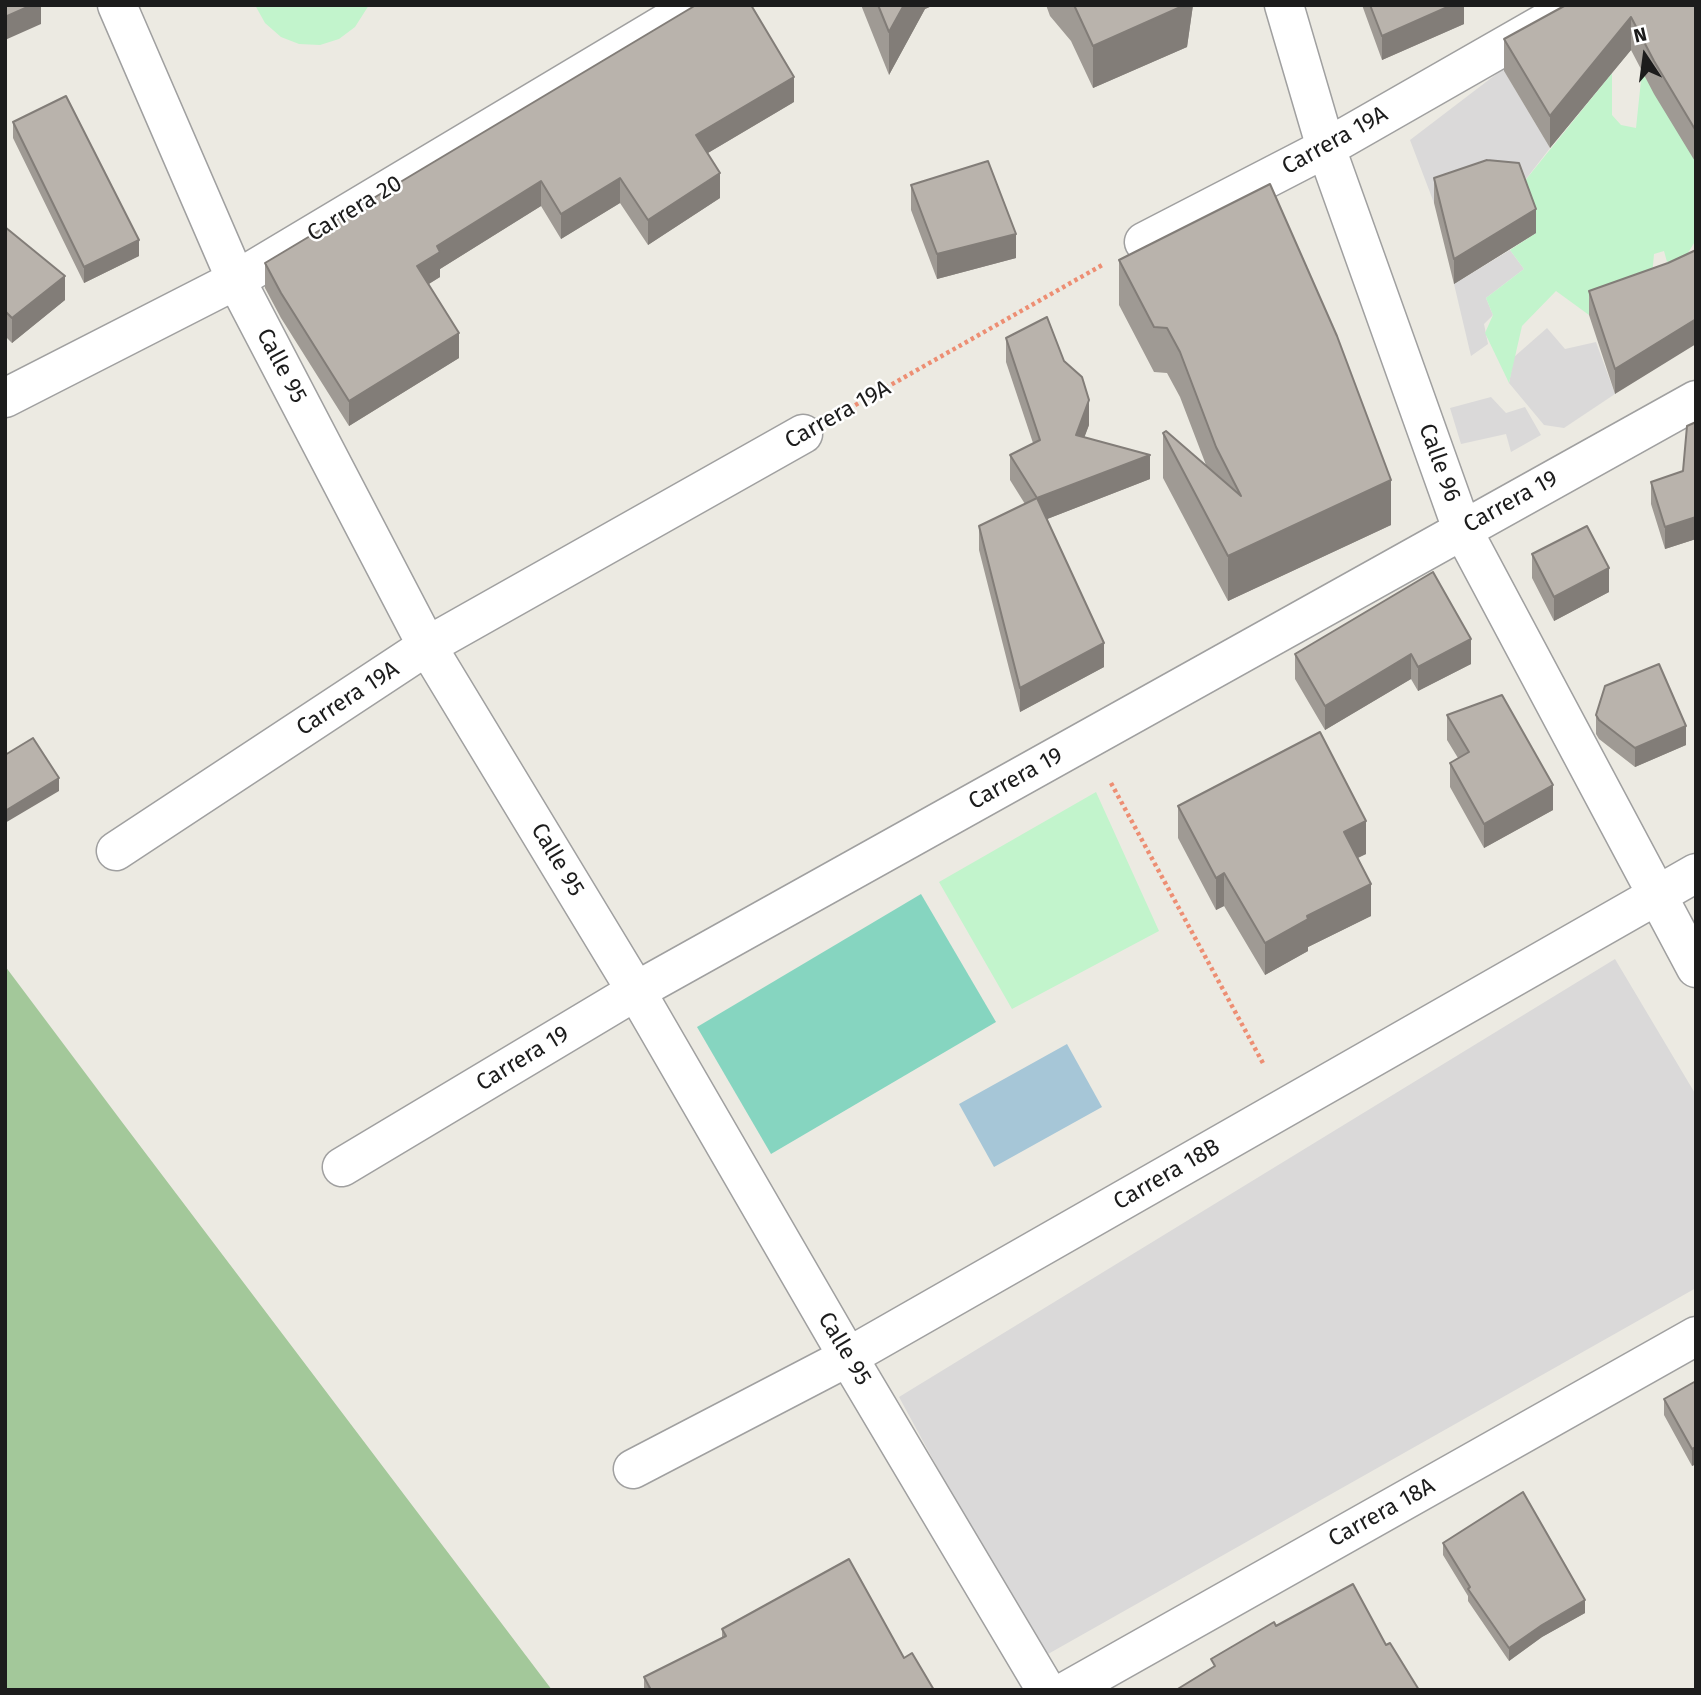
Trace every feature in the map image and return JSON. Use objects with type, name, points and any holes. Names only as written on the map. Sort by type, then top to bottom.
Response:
[{"type":"street","name":"Calle 95","points":[[117,5],[236,280],[427,646],[636,991],[848,1357],[1046,1690]]},
{"type":"street","name":"Carrera 20","points":[[5,398],[236,280],[696,5]]},
{"type":"street","name":"Calle 96","points":[[1284,5],[1326,148],[1462,529],[1696,968]]},
{"type":"street","name":"Carrera 19A","points":[[1144,242],[1326,148],[1576,5]]},
{"type":"street","name":"Carrera 19","points":[[342,1167],[636,991],[1696,401]]},
{"type":"street","name":"Carrera 19A","points":[[116,851],[427,646],[803,434]]},
{"type":"street","name":"Carrera 18B","points":[[633,1469],[848,1357],[1696,873]]},
{"type":"street","name":"Carrera 18A","points":[[1068,1690],[1696,1336]]},
{"type":"path","name":"Carrera 19A","points":[[803,434],[1144,242]]},
{"type":"path","points":[[1087,739],[1287,1107]]},
{"type":"shaded area","points":[[1503,69],[1550,148],[1519,188],[1487,184],[1434,203],[1410,140]]},
{"type":"shaded area","points":[[1510,250],[1524,269],[1486,298],[1493,315],[1484,324],[1488,344],[1471,356],[1454,284]]},
{"type":"shaded area","points":[[1547,328],[1565,349],[1596,342],[1615,394],[1564,428],[1544,425],[1509,383],[1514,357]]},
{"type":"shaded area","points":[[1491,397],[1506,413],[1525,407],[1541,435],[1511,452],[1506,434],[1461,444],[1450,408]]},
{"type":"shaded area","points":[[1615,959],[1696,1095],[1696,1288],[1041,1658],[899,1397]]},
{"type":"green space","points":[[255,5],[369,5],[355,27],[339,39],[320,45],[299,44],[281,37],[265,23]]},
{"type":"green space","points":[[1642,71],[1696,161],[1696,240],[1686,256],[1667,262],[1664,251],[1654,254],[1652,276],[1589,315],[1556,291],[1522,326],[1509,383],[1485,333],[1493,315],[1486,298],[1524,269],[1510,250],[1536,233],[1519,188],[1612,73],[1612,115],[1621,125],[1636,128]]},
{"type":"green space","points":[[1096,792],[1159,931],[1012,1009],[939,882]]},
{"type":"green space","points":[[921,894],[996,1022],[771,1154],[697,1027]]},
{"type":"green space","points":[[5,966],[122,1122],[552,1690],[5,1690]]},
{"type":"water","points":[[1067,1044],[1102,1107],[994,1167],[959,1104]]},
{"type":"building","points":[[5,5],[32,5],[5,17]]},
{"type":"building","points":[[696,5],[751,5],[794,77],[696,135],[720,173],[648,220],[620,178],[561,214],[541,181],[437,246],[440,252],[417,266],[459,333],[349,401],[265,263]]},
{"type":"building","points":[[878,5],[904,5],[889,32]]},
{"type":"building","points":[[1074,5],[1185,5],[1093,46]]},
{"type":"building","points":[[1370,5],[1452,5],[1382,36]]},
{"type":"building","points":[[1566,5],[1696,5],[1696,131],[1631,17],[1550,116],[1504,39]]},
{"type":"building","points":[[66,96],[139,240],[84,267],[13,122]]},
{"type":"building","points":[[1487,160],[1519,163],[1536,209],[1454,259],[1434,178]]},
{"type":"building","points":[[988,161],[1016,234],[937,254],[911,185]]},
{"type":"building","points":[[1270,184],[1337,336],[1391,480],[1228,556],[1163,433],[1166,431],[1241,496],[1216,447],[1180,352],[1167,328],[1154,327],[1119,260]]},
{"type":"building","points":[[5,227],[65,276],[12,318],[5,311]]},
{"type":"building","points":[[1696,250],[1696,319],[1615,369],[1589,291],[1668,263]]},
{"type":"building","points":[[1047,317],[1064,361],[1082,377],[1089,400],[1076,435],[1150,455],[1037,498],[1010,455],[1040,440],[1006,338]]},
{"type":"building","points":[[1696,422],[1696,517],[1665,527],[1651,482],[1683,471],[1687,426]]},
{"type":"building","points":[[1037,498],[1104,643],[1020,688],[979,526]]},
{"type":"building","points":[[1587,526],[1609,568],[1554,597],[1532,554]]},
{"type":"building","points":[[1433,572],[1471,639],[1418,667],[1411,654],[1325,706],[1295,654]]},
{"type":"building","points":[[1659,664],[1686,726],[1635,748],[1596,715],[1605,686]]},
{"type":"building","points":[[1502,695],[1553,785],[1484,824],[1450,763],[1469,752],[1447,715]]},
{"type":"building","points":[[1320,732],[1366,821],[1344,832],[1371,884],[1307,916],[1308,919],[1265,943],[1224,873],[1216,878],[1178,806]]},
{"type":"building","points":[[33,738],[59,778],[5,811],[5,755]]},
{"type":"building","points":[[1696,1381],[1696,1447],[1692,1449],[1664,1399]]},
{"type":"building","points":[[1523,1492],[1585,1600],[1509,1648],[1468,1589],[1470,1587],[1443,1543]]},
{"type":"building","points":[[849,1559],[904,1658],[912,1653],[934,1690],[651,1690],[644,1677],[726,1636],[722,1629]]},
{"type":"building","points":[[1353,1584],[1386,1645],[1390,1643],[1419,1690],[1176,1690],[1215,1666],[1211,1659],[1274,1622],[1276,1626]]}]
